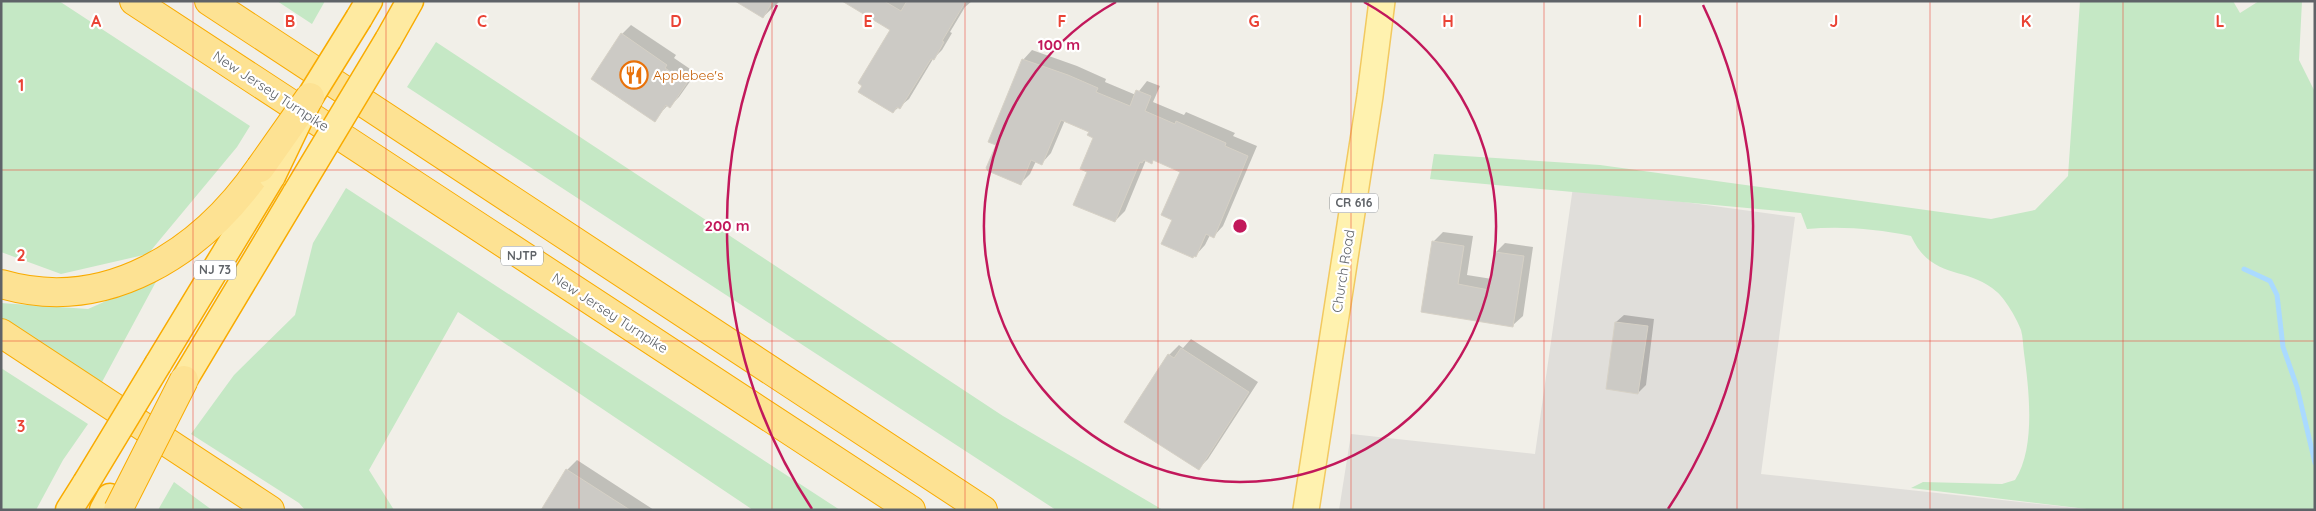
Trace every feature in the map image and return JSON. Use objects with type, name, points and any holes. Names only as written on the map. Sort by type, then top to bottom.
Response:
[{"type":"highway","name":"New Jersey Turnpike","points":[[134,1],[911,510]]},
{"type":"highway","points":[[209,1],[983,510]]},
{"type":"highway","name":"NJ 73","points":[[184,380],[410,1]]},
{"type":"highway","points":[[1,284],[27,290],[73,291],[109,285],[134,276],[175,254],[214,225],[266,172],[364,10]]},
{"type":"highway","name":"NJ 73","points":[[69,510],[158,364],[266,172]]},
{"type":"highway","points":[[1,333],[270,510]]},
{"type":"highway","points":[[1,352],[244,510]]},
{"type":"highway","points":[[110,506],[184,380]]},
{"type":"main road","name":"Church Road","points":[[1306,510],[1370,96],[1382,1]]},
{"type":"shaded area","points":[[1573,187],[1795,217],[1761,474],[2095,510],[1339,510],[1351,434],[1535,454]]},
{"type":"green space","points":[[1,1],[59,1],[250,126],[237,147],[148,254],[61,274],[1,252]]},
{"type":"green space","points":[[277,1],[325,1],[312,24]]},
{"type":"green space","points":[[2080,1],[2233,1],[2240,13],[2259,1],[2302,1],[2299,60],[2315,92],[2315,510],[2095,510],[1911,488],[1923,482],[2002,484],[2015,480],[2022,467],[2026,452],[2029,401],[2022,333],[2014,315],[2004,300],[1997,292],[1985,284],[1950,271],[1929,260],[1919,250],[1911,236],[1859,229],[1807,229],[1801,213],[1430,179],[1434,154],[1600,165],[1991,219],[2035,210],[2068,176]]},
{"type":"green space","points":[[436,42],[1003,416],[1163,510],[1056,510],[407,87]]},
{"type":"green space","points":[[346,188],[840,510],[753,510],[458,312],[369,470],[394,510],[305,510],[299,503],[191,434],[234,375],[295,315],[313,243]]},
{"type":"green space","points":[[158,278],[102,382],[1,319],[1,303],[88,309]]},
{"type":"green space","points":[[1,368],[88,424],[63,460],[36,510],[1,510]]},
{"type":"green space","points":[[174,482],[212,510],[158,510]]},
{"type":"building","points":[[735,1],[773,1],[763,18]]},
{"type":"building","points":[[842,1],[884,1],[901,11],[907,1],[966,1],[942,41],[944,42],[934,60],[931,59],[900,109],[897,107],[893,113],[858,92],[862,86],[858,83],[890,30]]},
{"type":"building","name":"Applebee's","points":[[621,33],[667,65],[665,68],[687,83],[670,108],[666,105],[655,122],[591,79]]},
{"type":"building","points":[[1022,59],[1098,88],[1096,92],[1130,106],[1136,90],[1151,96],[1145,111],[1175,124],[1176,121],[1226,143],[1225,146],[1248,156],[1214,238],[1206,234],[1196,257],[1194,256],[1193,258],[1161,244],[1172,220],[1161,215],[1180,172],[1153,160],[1152,164],[1144,160],[1142,163],[1140,162],[1115,222],[1073,205],[1087,172],[1080,169],[1093,138],[1087,135],[1089,132],[1061,120],[1042,165],[1031,160],[1021,185],[988,171],[986,168],[996,145],[988,142]]},
{"type":"building","points":[[1432,241],[1464,246],[1458,284],[1489,290],[1495,252],[1524,256],[1513,327],[1421,312]]},
{"type":"building","points":[[1615,322],[1648,326],[1638,394],[1606,389]]},
{"type":"building","points":[[1181,348],[1249,392],[1199,470],[1124,422],[1168,354],[1174,358]]},
{"type":"building","points":[[566,469],[630,510],[541,510]]},
{"type":"waterway","points":[[2244,269],[2270,281],[2277,295],[2283,347],[2297,387],[2315,463]]},
{"type":"place","name":"Applebee's","points":[[634,75]]}]
